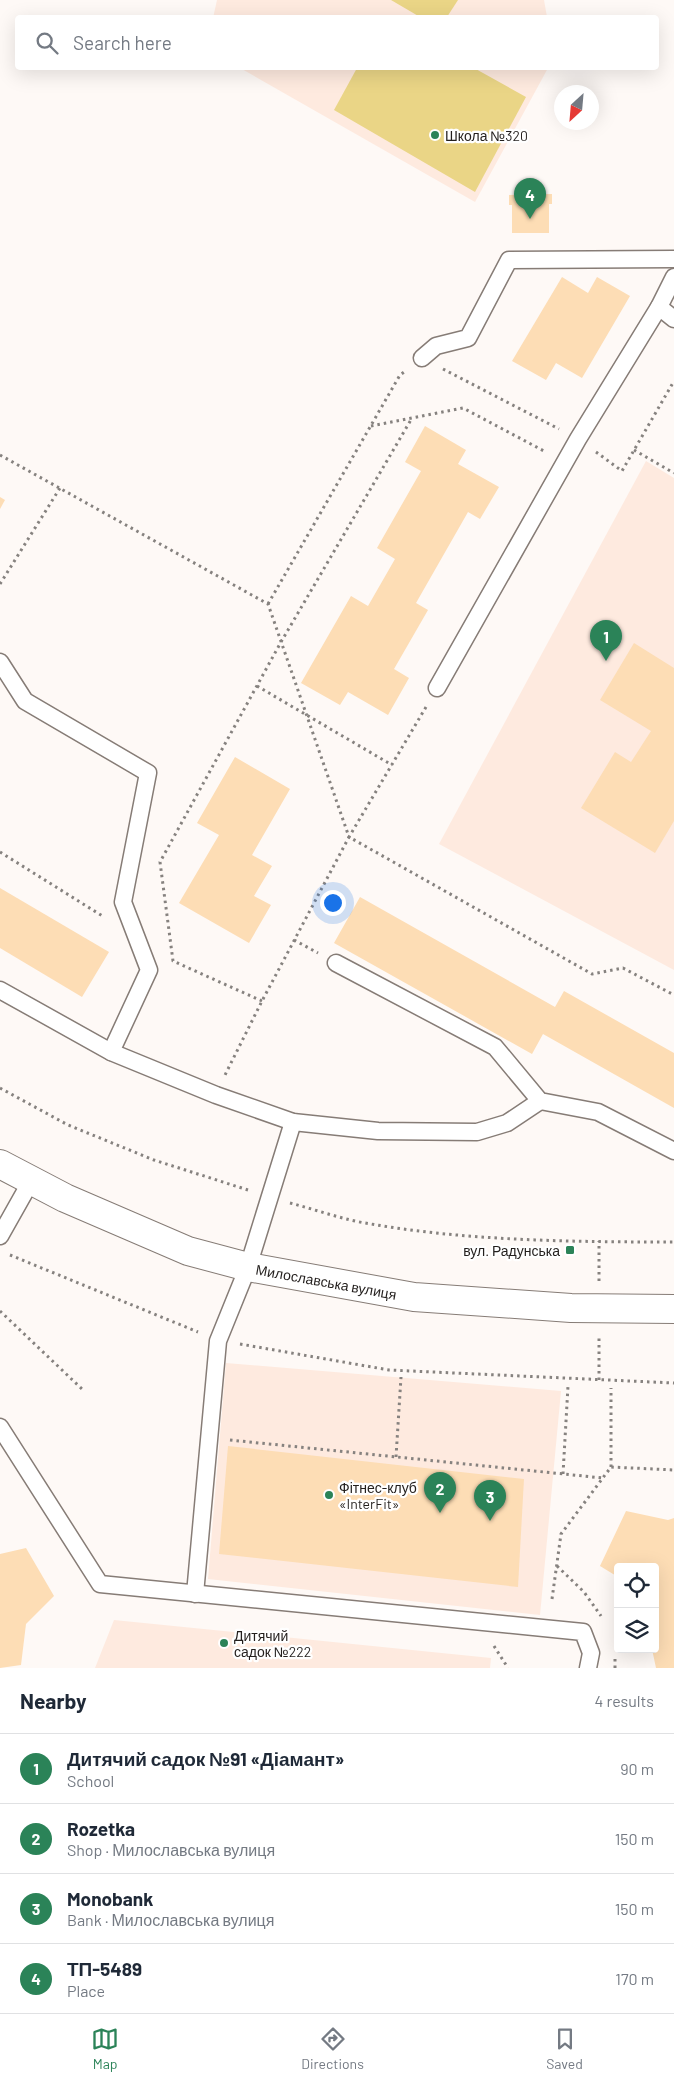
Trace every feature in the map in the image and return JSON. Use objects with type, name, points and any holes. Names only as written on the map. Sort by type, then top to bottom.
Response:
[{"type":"main road","name":"Милославська вулиця","points":[[0,1164],[65,1198],[188,1251],[248,1267],[414,1297],[571,1308],[674,1309]]},
{"type":"lane","points":[[422,358],[436,346],[468,338],[508,260],[674,259]]},
{"type":"lane","points":[[437,688],[578,439],[659,307],[674,277]]},
{"type":"lane","points":[[659,307],[674,319]]},
{"type":"lane","points":[[0,662],[25,701],[148,773],[123,902],[149,970],[111,1052]]},
{"type":"lane","points":[[336,963],[495,1047],[540,1101],[598,1112],[674,1151]]},
{"type":"lane","points":[[0,990],[111,1052],[216,1095],[293,1122],[403,1132],[477,1132],[507,1123],[540,1101]]},
{"type":"lane","points":[[196,1594],[218,1341],[248,1267],[293,1122]]},
{"type":"lane","points":[[0,1236],[31,1181]]},
{"type":"lane","points":[[0,1427],[100,1584],[583,1632],[592,1654],[588,1668]]},
{"type":"path","points":[[268,604],[400,375],[422,358],[578,439],[622,471],[674,381]]},
{"type":"path","points":[[370,426],[463,408],[565,462]]},
{"type":"path","points":[[262,1000],[173,962],[160,862],[281,642],[412,418]]},
{"type":"path","points":[[634,450],[674,473]]},
{"type":"path","points":[[0,455],[268,604],[349,837],[592,974],[623,968],[674,995]]},
{"type":"path","points":[[0,584],[60,488]]},
{"type":"path","points":[[257,686],[392,765]]},
{"type":"path","points":[[216,1095],[262,1000],[349,837],[437,688]]},
{"type":"path","points":[[0,852],[136,938]]},
{"type":"path","points":[[0,1088],[68,1125],[137,1153],[269,1197],[370,1224],[468,1235],[611,1242],[674,1242]]},
{"type":"path","points":[[9,1255],[218,1341],[390,1370],[674,1383]]},
{"type":"path","points":[[0,1311],[83,1390]]},
{"type":"path","points":[[396,1457],[401,1377]]},
{"type":"path","points":[[563,1474],[568,1386]]},
{"type":"path","points":[[552,1599],[561,1534],[610,1467],[611,1388]]},
{"type":"path","points":[[210,1437],[603,1478]]},
{"type":"path","points":[[610,1467],[674,1470]]},
{"type":"shaded area","points":[[217,0],[544,0],[547,15],[214,15]]},
{"type":"shaded area","points":[[391,0],[458,0],[448,15],[417,15]]},
{"type":"shaded area","name":"Школа №320","points":[[244,70],[547,70],[475,202]]},
{"type":"shaded area","name":"Школа №320","points":[[356,70],[478,70],[526,97],[475,192],[334,110]]},
{"type":"shaded area","points":[[646,461],[674,478],[674,970],[439,844]]},
{"type":"shaded area","points":[[226,1363],[561,1391],[540,1615],[208,1579]]},
{"type":"shaded area","name":"Дитячий садок №222","points":[[114,1620],[491,1658],[490,1668],[95,1668]]},
{"type":"building","points":[[552,194],[552,204],[549,204],[549,233],[512,233],[512,205],[509,205],[509,195]]},
{"type":"building","points":[[562,277],[588,293],[597,277],[630,296],[582,378],[556,363],[546,380],[512,361]]},
{"type":"building","points":[[425,426],[466,450],[458,464],[499,487],[480,519],[468,512],[416,603],[428,610],[394,669],[409,678],[388,715],[348,692],[340,705],[301,683],[351,596],[368,606],[395,559],[377,548],[421,471],[405,462]]},
{"type":"building","points":[[0,497],[5,500],[0,509]]},
{"type":"building","points":[[634,643],[674,668],[674,821],[655,853],[581,808],[615,752],[631,762],[651,731],[600,700]]},
{"type":"building","points":[[235,757],[290,789],[252,855],[272,866],[254,896],[271,905],[249,943],[179,903],[219,835],[197,823]]},
{"type":"building","points":[[0,888],[109,952],[82,997],[0,948]]},
{"type":"building","points":[[360,897],[555,1007],[564,991],[674,1053],[674,1108],[543,1034],[532,1054],[334,943]]},
{"type":"building","points":[[228,1446],[524,1479],[518,1587],[219,1554]]},
{"type":"building","points":[[626,1511],[668,1520],[674,1518],[674,1668],[656,1668],[653,1653],[659,1653],[659,1563],[614,1563],[614,1575],[600,1566]]},
{"type":"building","points":[[26,1548],[54,1596],[26,1624],[21,1665],[0,1668],[0,1554]]},
{"type":"place","name":"Школа №320","points":[[435,135]]},
{"type":"place","name":"ТП-5489","points":[[530,219]]},
{"type":"place","name":"Дитячий садок №91 «Діамант»","points":[[606,661]]},
{"type":"place","name":"вул. Радунська","points":[[570,1250]]},
{"type":"place","name":"Фітнес-клуб «InterFit»","points":[[329,1495]]},
{"type":"place","name":"Rozetka","points":[[440,1513]]},
{"type":"place","name":"Monobank","points":[[490,1521]]},
{"type":"place","name":"Дитячий садок №222","points":[[224,1643]]}]
